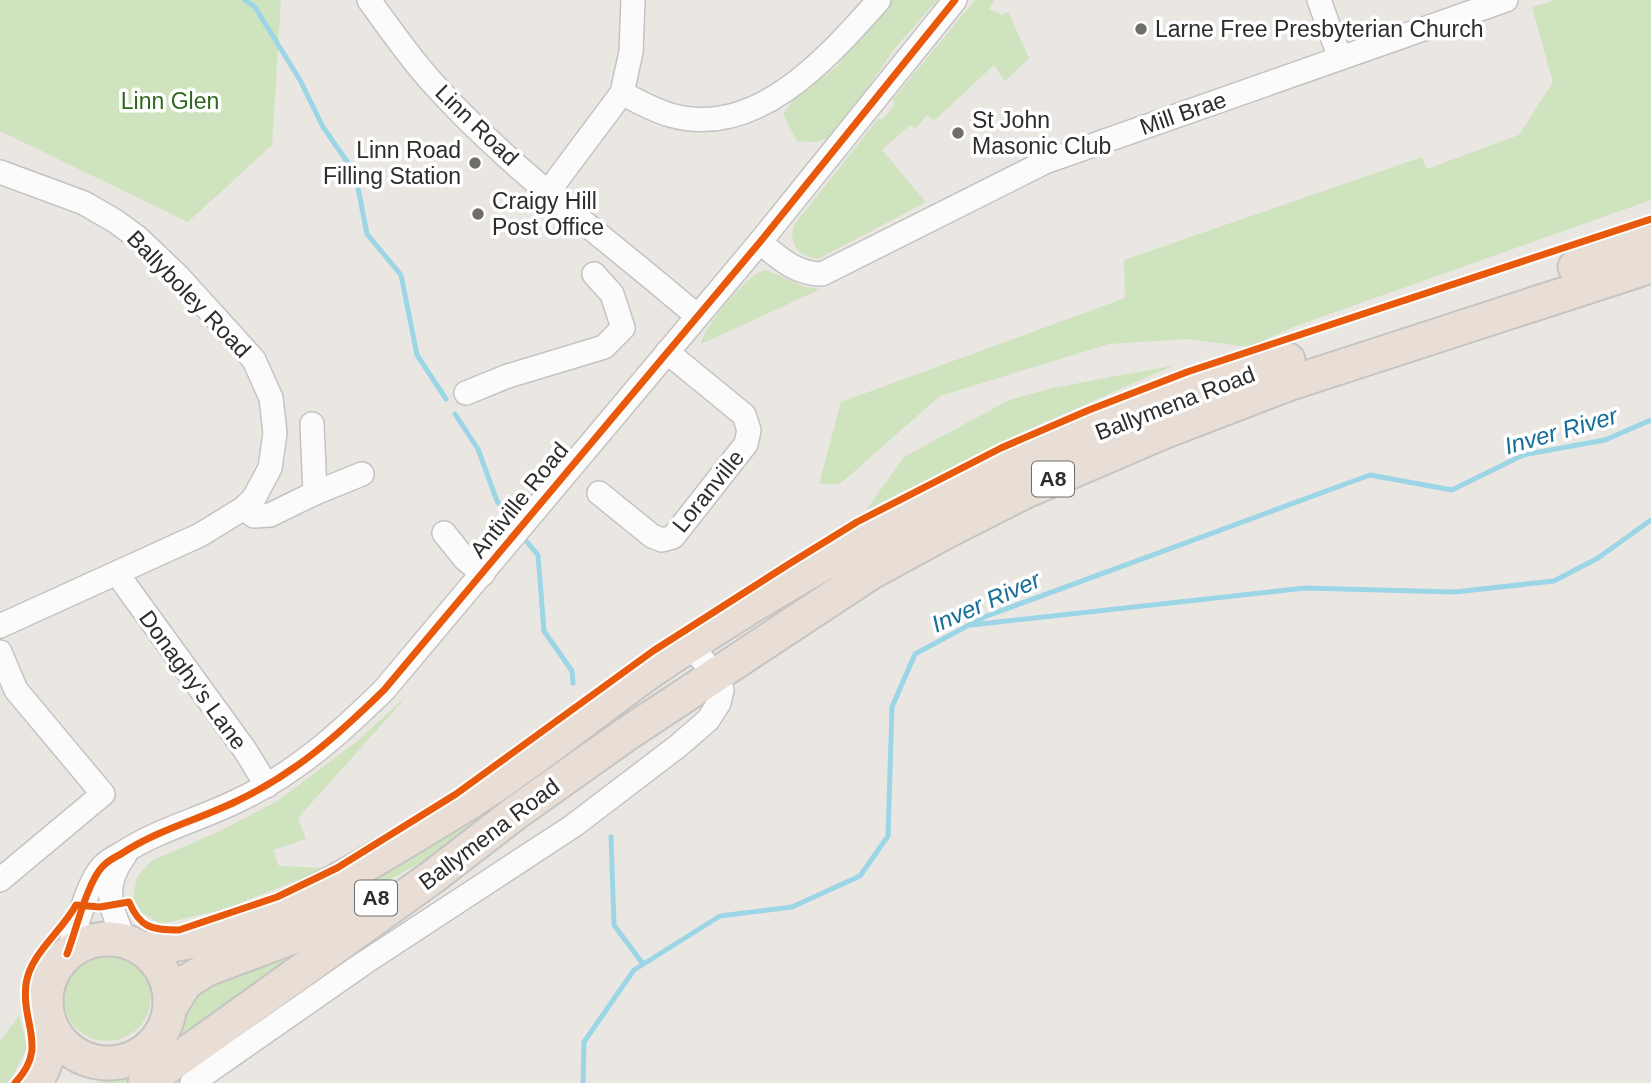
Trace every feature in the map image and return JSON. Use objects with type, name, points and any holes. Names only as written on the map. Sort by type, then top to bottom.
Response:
[{"type":"highway","name":"Ballymena Road","points":[[134,945],[173,947],[206,938],[285,907],[358,870],[494,786],[644,676],[753,606],[902,522],[1033,459],[1272,366],[1651,242]]},
{"type":"highway","name":"Ballymena Road","points":[[145,1083],[628,733],[870,573],[947,531],[1037,486],[1163,432],[1288,384],[1651,266]]},
{"type":"highway","name":"A8","points":[[81,1083],[120,1061],[138,1055],[154,1042],[165,1026],[170,1007],[186,982],[207,969],[311,930],[360,907],[514,814]]},
{"type":"highway","name":"A8","points":[[67,954],[85,943],[105,939],[134,945]]},
{"type":"highway","points":[[134,945],[155,960],[164,974],[170,1007]]},
{"type":"highway","points":[[67,954],[54,970],[47,989],[46,1009],[52,1029],[64,1045],[81,1056],[100,1062],[120,1061]]},
{"type":"highway","points":[[33,1083],[40,1077],[52,1029]]},
{"type":"street","name":"Linn Road","points":[[369,0],[432,83],[482,133],[548,192],[697,316]]},
{"type":"street","points":[[548,192],[622,93],[631,52],[633,0]]},
{"type":"street","points":[[622,93],[660,111],[685,118],[716,118],[743,113],[766,103],[788,87],[852,30],[879,0]]},
{"type":"street","name":"Antiville Road","points":[[67,954],[95,877],[104,865],[145,838],[206,815],[267,786],[332,741],[357,718],[428,640],[760,242],[955,0]]},
{"type":"street","points":[[1319,0],[1340,58]]},
{"type":"street","name":"Mill Brae","points":[[760,242],[804,273],[822,274],[1045,162],[1507,0]]},
{"type":"street","name":"Ballyboley Road","points":[[0,172],[84,203],[115,221],[178,276],[254,360],[271,398],[275,442],[270,468],[263,483],[244,508],[201,535],[118,575],[0,626]]},
{"type":"street","points":[[612,294],[636,265]]},
{"type":"street","points":[[466,393],[508,376],[604,347],[623,328],[612,294],[594,274]]},
{"type":"street","name":"Loranville","points":[[599,493],[652,536],[668,539],[677,534],[704,495],[746,444],[749,430],[744,415],[667,352]]},
{"type":"street","points":[[312,424],[315,492]]},
{"type":"street","points":[[244,508],[254,516],[270,515],[315,492],[362,474]]},
{"type":"street","points":[[444,533],[465,559],[483,574]]},
{"type":"street","name":"Donaghy's Lane","points":[[118,575],[245,750],[267,786]]},
{"type":"street","points":[[690,646],[713,675]]},
{"type":"street","points":[[0,652],[16,690],[103,794],[0,880]]},
{"type":"street","name":"Ballymena Road","points":[[192,1083],[364,963],[573,825],[678,746],[708,720],[719,703],[722,690],[713,675]]},
{"type":"street","points":[[628,733],[654,764]]},
{"type":"street","points":[[131,847],[119,863],[109,893],[110,906],[134,945]]},
{"type":"green space","name":"Linn Glen","points":[[0,0],[281,0],[272,145],[188,222],[0,131]]},
{"type":"green space","points":[[890,0],[937,0],[895,48],[857,103],[826,139],[817,142],[797,141],[783,114],[793,100],[837,66],[873,17]]},
{"type":"green space","points":[[975,0],[995,0],[989,9],[1002,15],[1008,12],[1029,58],[1005,81],[994,65],[934,121],[927,115],[916,128],[910,125],[882,150],[926,202],[818,259],[805,256],[794,244],[794,225],[878,119],[883,119],[894,106],[893,99]]},
{"type":"green space","points":[[1556,0],[1651,0],[1651,200],[1293,327],[1249,347],[1187,339],[1109,344],[940,396],[840,484],[819,484],[841,402],[1125,298],[1124,260],[1422,157],[1427,169],[1519,135],[1553,82],[1532,7]]},
{"type":"green space","points":[[766,270],[805,287],[821,289],[701,344],[710,325],[728,301],[749,280]]},
{"type":"green space","points":[[1175,365],[1018,434],[866,510],[904,457],[1009,400],[1053,388]]},
{"type":"green space","points":[[409,694],[298,818],[306,839],[273,850],[279,866],[327,868],[226,909],[161,924],[142,913],[133,897],[137,877],[151,861],[220,831],[279,800],[356,742]]},
{"type":"green space","points":[[517,795],[522,801],[431,857],[319,918],[314,905],[450,828]]},
{"type":"green space","points":[[300,945],[308,959],[167,1051],[184,1018],[191,994]]},
{"type":"green space","points":[[107,953],[124,957],[138,966],[147,980],[151,997],[147,1014],[138,1028],[124,1037],[107,1041],[90,1037],[76,1028],[67,1014],[63,997],[67,980],[76,966],[90,957]]},
{"type":"green space","points":[[19,1015],[27,1048],[12,1077],[6,1083],[0,1083],[0,1042]]},
{"type":"green space","points":[[137,1069],[138,1073],[124,1083],[95,1083]]},
{"type":"waterway","points":[[245,0],[255,7],[300,80],[323,127],[355,173],[367,234],[401,275],[417,355],[446,399]]},
{"type":"waterway","points":[[455,414],[478,449],[497,501],[510,518]]},
{"type":"waterway","name":"Inver River","points":[[583,1083],[584,1042],[634,970],[720,916],[792,907],[860,876],[888,836],[892,707],[915,654],[984,617],[1370,475],[1452,490],[1523,455],[1605,440],[1651,420]]},
{"type":"waterway","points":[[971,625],[1305,588],[1455,592],[1554,581],[1598,558],[1651,520]]},
{"type":"waterway","points":[[527,542],[538,555],[544,631],[572,671],[573,683]]},
{"type":"waterway","points":[[611,837],[614,925],[643,964]]},
{"type":"cycle path","points":[[67,954],[92,883],[105,864],[149,838],[237,801],[278,778],[333,738],[384,690],[760,242],[955,0]]},
{"type":"cycle path","points":[[15,1083],[25,1070],[32,1047],[25,999],[29,973],[40,953],[76,905],[100,907],[129,902],[133,911],[148,926],[179,930],[277,897],[337,868],[456,794],[653,651],[789,564],[857,522],[1001,448],[1187,372],[1651,219]]},
{"type":"place","name":"Larne Free Presbyterian Church","points":[[1141,29]]},
{"type":"place","name":"St John Masonic Club","points":[[958,133]]},
{"type":"place","name":"Linn Road Filling Station","points":[[475,163]]},
{"type":"place","name":"Craigy Hill Post Office","points":[[478,214]]}]
